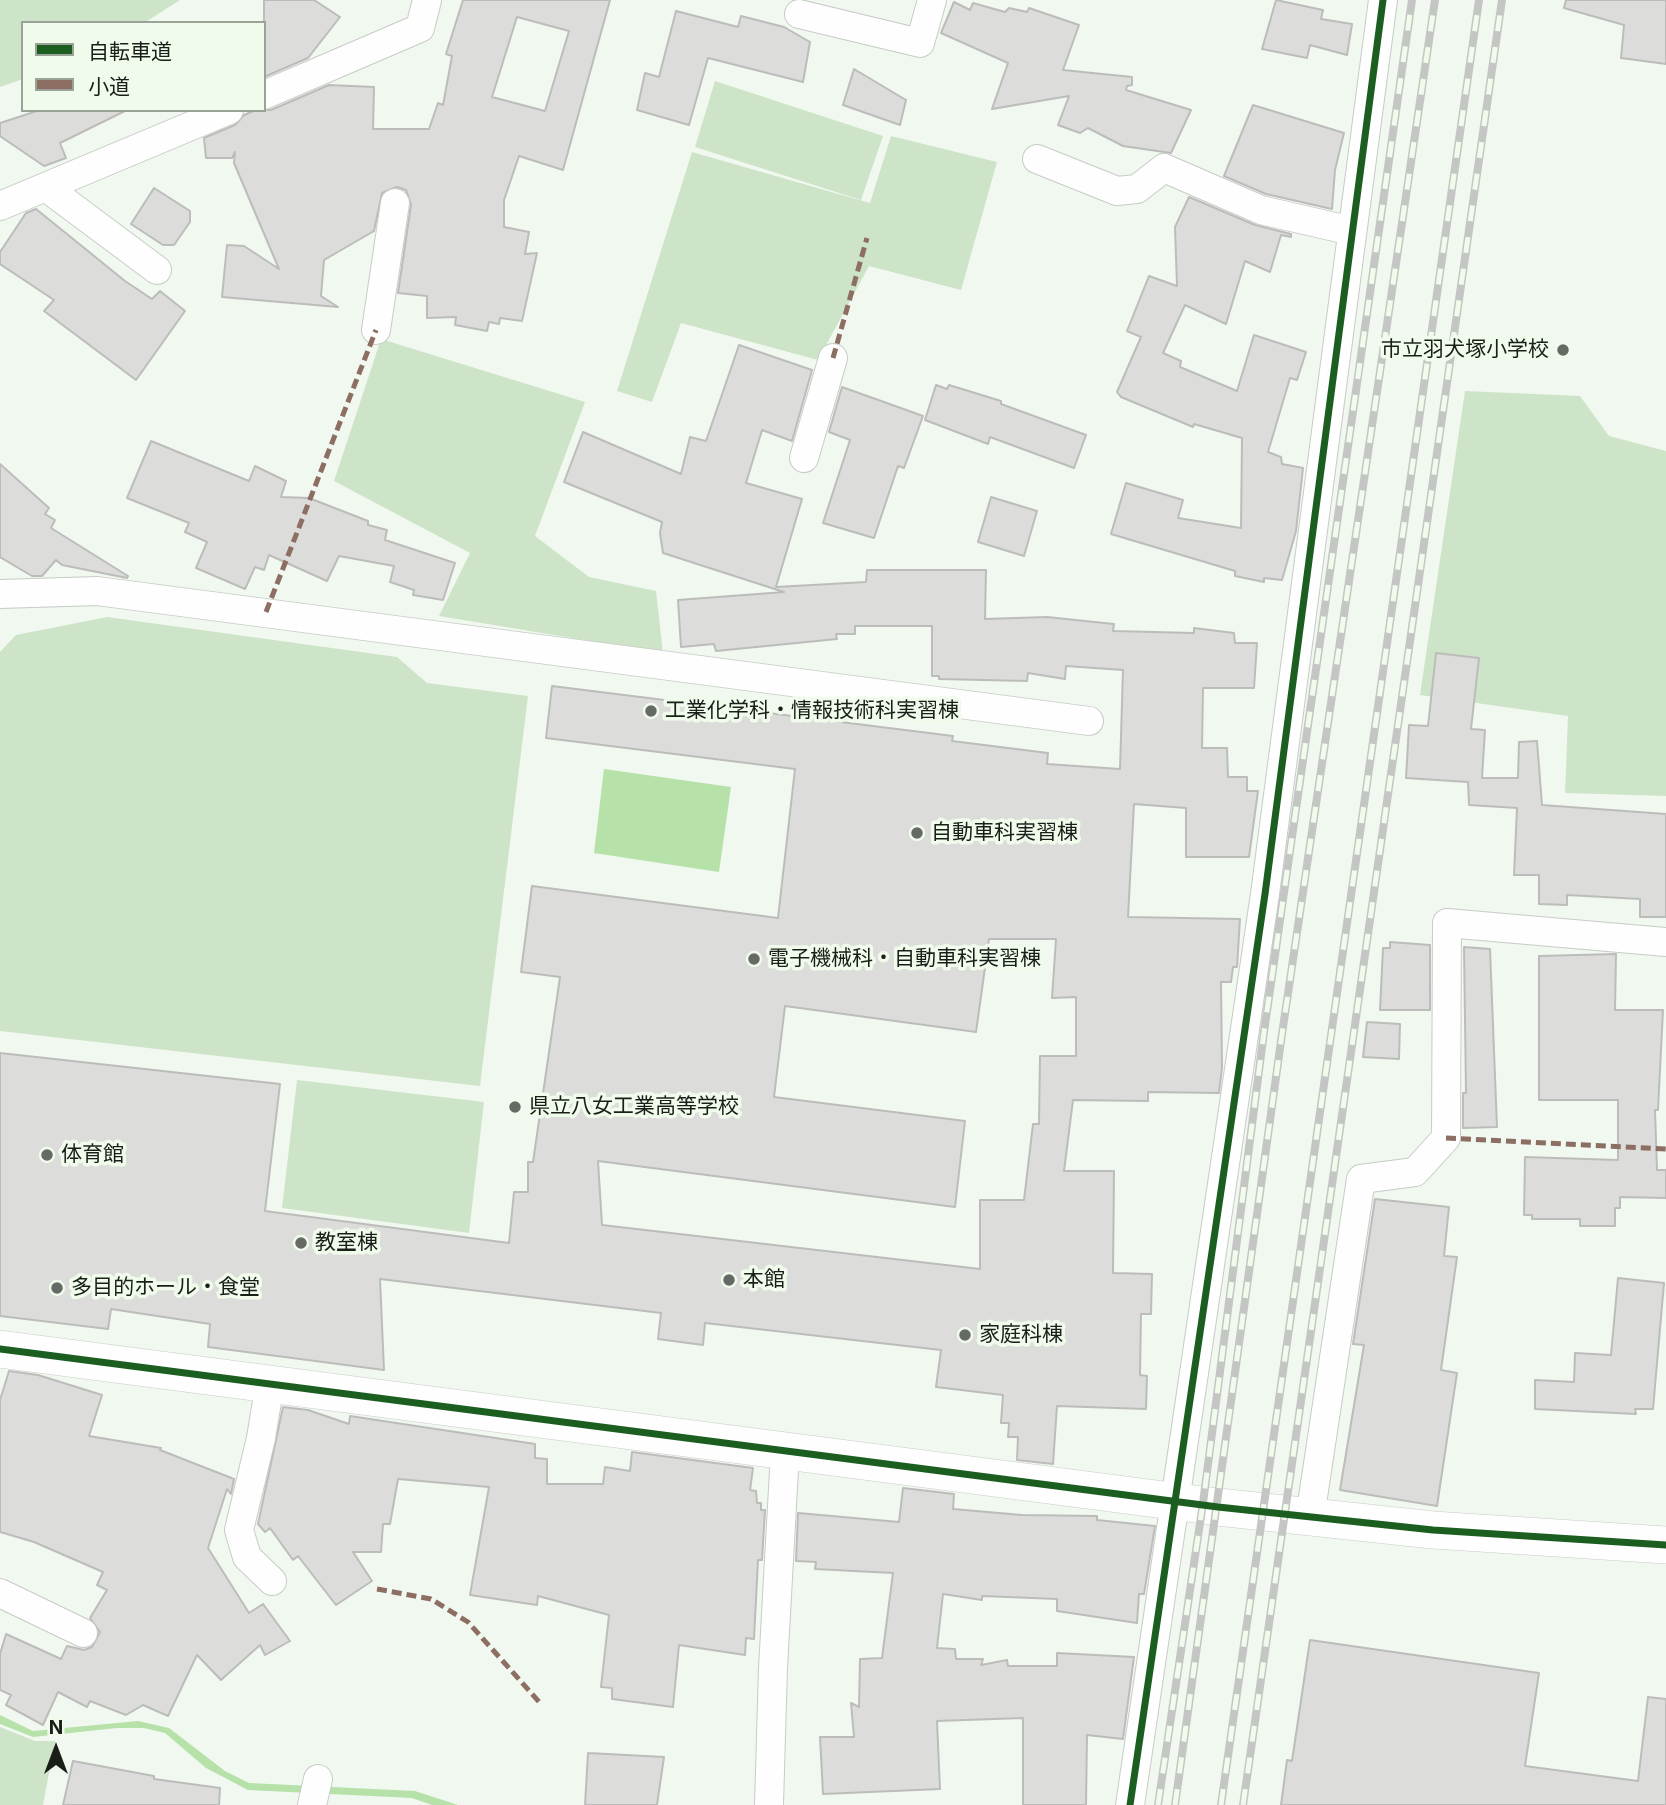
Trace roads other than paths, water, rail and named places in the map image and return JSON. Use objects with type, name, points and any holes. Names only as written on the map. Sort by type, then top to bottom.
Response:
[{"type":"street","points":[[266,94],[421,28],[427,0]]},
{"type":"street","points":[[799,14],[920,43],[932,0]]},
{"type":"street","points":[[1129,1805],[1265,894],[1382,0]]},
{"type":"street","points":[[0,206],[224,112]]},
{"type":"street","points":[[1037,159],[1116,191],[1137,189],[1164,168],[1261,210],[1352,231]]},
{"type":"street","points":[[47,188],[157,270]]},
{"type":"street","points":[[376,330],[395,204]]},
{"type":"street","points":[[804,458],[833,358]]},
{"type":"street","points":[[0,594],[97,591],[1089,721]]},
{"type":"street","points":[[1310,1517],[1361,1179],[1415,1172],[1446,1138],[1447,923],[1666,942]]},
{"type":"street","points":[[0,1349],[565,1420],[785,1452],[1310,1517],[1433,1530],[1666,1545]]},
{"type":"street","points":[[270,1383],[261,1438],[239,1530],[247,1557],[272,1581]]},
{"type":"street","points":[[769,1805],[773,1668],[785,1452]]},
{"type":"street","points":[[0,1593],[83,1633]]},
{"type":"railway","points":[[1158,1805],[1203,1503],[1264,1032],[1412,0]]},
{"type":"railway","points":[[1175,1805],[1282,1034],[1435,0]]},
{"type":"railway","points":[[1221,1805],[1479,0]]},
{"type":"railway","points":[[1243,1805],[1502,0]]},
{"type":"place","name":"市立羽犬塚小学校","points":[[1563,350]]},
{"type":"place","name":"工業化学科・情報技術科実習棟","points":[[651,711]]},
{"type":"place","name":"自動車科実習棟","points":[[917,833]]},
{"type":"place","name":"電子機械科・自動車科実習棟","points":[[754,959]]},
{"type":"place","name":"県立八女工業高等学校","points":[[515,1107]]},
{"type":"place","name":"体育館","points":[[47,1155]]},
{"type":"place","name":"教室棟","points":[[301,1243]]},
{"type":"place","name":"本館","points":[[729,1280]]},
{"type":"place","name":"多目的ホール・食堂","points":[[57,1288]]},
{"type":"place","name":"家庭科棟","points":[[965,1335]]}]
